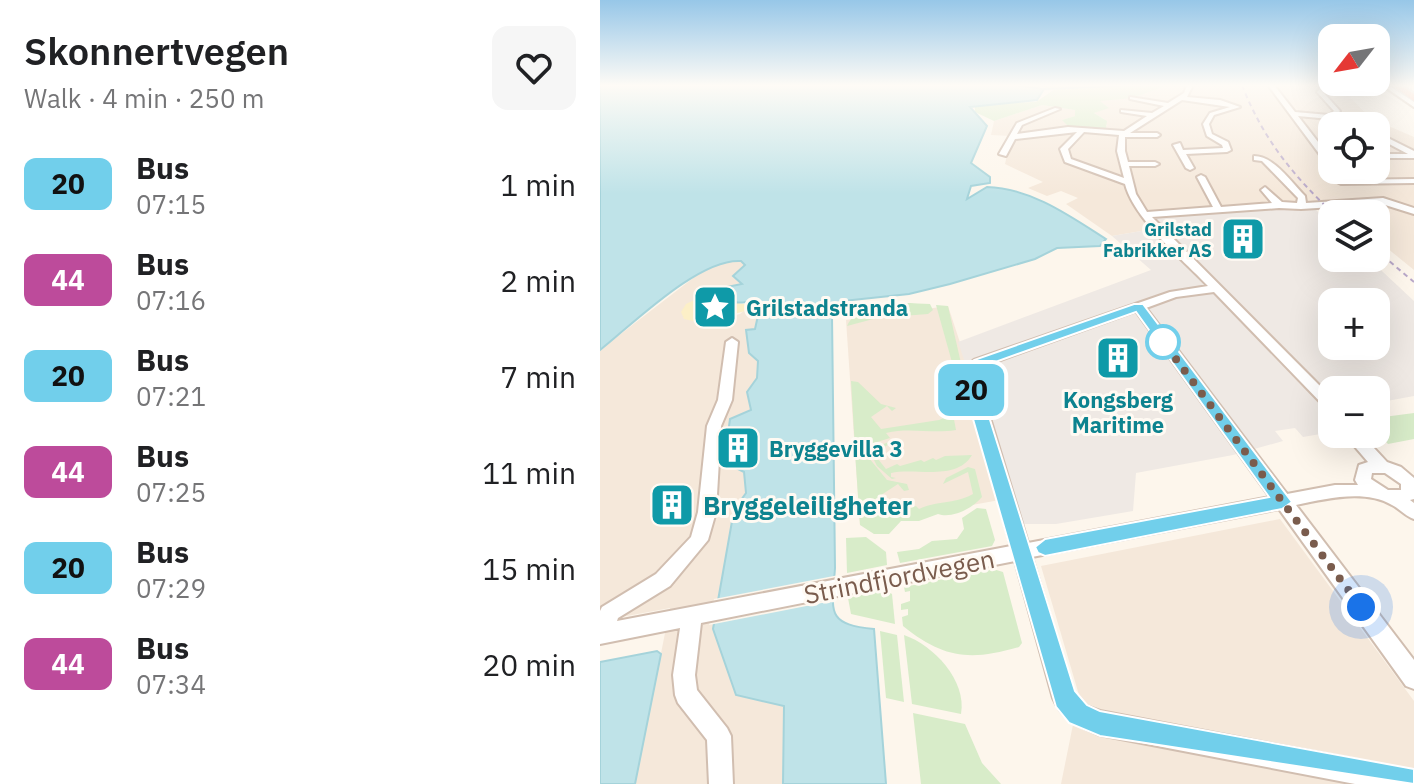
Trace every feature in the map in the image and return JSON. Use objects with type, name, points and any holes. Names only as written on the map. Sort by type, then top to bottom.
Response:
[{"type":"street","points":[[1003,154],[1019,124],[1033,122]]},
{"type":"street","points":[[1014,137],[1049,122]]},
{"type":"street","points":[[1067,122],[1082,130],[1157,135]]},
{"type":"street","points":[[1122,134],[1140,122]]},
{"type":"street","points":[[1190,168],[1179,148],[1221,152],[1228,149],[1209,135],[1207,122]]},
{"type":"street","points":[[1301,122],[1318,141]]},
{"type":"street","points":[[1082,130],[1064,149],[1068,160],[1130,183]]},
{"type":"street","points":[[1122,134],[1125,164],[1135,201],[1145,215],[1318,392]]},
{"type":"street","points":[[1390,142],[1414,155]]},
{"type":"street","points":[[1390,156],[1414,155]]},
{"type":"street","points":[[1257,158],[1264,159],[1301,195],[1301,206]]},
{"type":"street","points":[[1125,164],[1155,164]]},
{"type":"street","points":[[1201,177],[1218,209]]},
{"type":"street","points":[[1390,181],[1414,181]]},
{"type":"street","points":[[1342,184],[1352,198]]},
{"type":"street","points":[[1265,190],[1279,205]]},
{"type":"street","points":[[1145,215],[1383,201],[1414,211]]},
{"type":"street","points":[[1216,288],[1174,294],[979,363],[969,371],[1064,698],[1078,714],[1100,723],[1414,783]]},
{"type":"street","points":[[1139,307],[1414,678]]},
{"type":"street","name":"Strindfjordvegen","points":[[602,633],[609,613],[663,580],[699,540],[707,512],[714,426],[725,400],[732,342]]},
{"type":"street","points":[[1359,448],[1374,492]]},
{"type":"street","points":[[1369,470],[1409,493]]},
{"type":"street","name":"Strindfjordvegen","points":[[1335,491],[1369,470]]},
{"type":"street","name":"Strindfjordvegen","points":[[602,633],[1335,491],[1409,493]]},
{"type":"street","points":[[700,614],[684,675],[686,695],[719,736],[721,784]]},
{"type":"shaded area","points":[[994,122],[1074,122],[1107,126],[1105,122],[1318,122],[1318,184],[1390,184],[1390,127],[1414,137],[1414,270],[1390,250],[1390,200],[1318,200],[1318,204],[1149,211],[1137,213],[1153,229],[1112,236],[1066,204],[1078,198],[1061,191],[1047,196],[1028,188],[1043,182],[1005,164],[1011,136],[991,135]]},
{"type":"shaded area","points":[[1268,207],[1315,209],[1318,212],[1318,272],[1383,272],[1414,301],[1414,396],[1390,400],[1390,376],[1318,376],[1318,434],[1303,437],[1295,428],[1275,431],[1283,441],[1233,455],[1136,473],[1133,511],[1056,524],[1020,524],[958,342],[1151,270],[1112,236],[1153,229],[1155,216]]},
{"type":"shaded area","points":[[741,261],[746,265],[734,278],[742,284],[705,294],[702,323],[740,314],[755,301],[761,302],[759,308],[789,304],[736,695],[784,706],[783,784],[635,784],[670,608],[600,621],[600,350],[701,272],[723,262]]},
{"type":"shaded area","points":[[948,306],[1011,498],[860,525],[846,320]]},
{"type":"shaded area","points":[[1280,519],[1414,701],[1414,784],[1061,784],[1079,695],[1041,566]]},
{"type":"green space","points":[[1064,122],[1107,122],[1106,128],[1070,128]]},
{"type":"green space","points":[[930,304],[933,310],[928,314],[877,318],[847,326],[853,317],[872,306]]},
{"type":"green space","points":[[936,305],[948,306],[963,372],[955,373]]},
{"type":"green space","points":[[851,381],[858,382],[881,404],[896,408],[892,411],[887,406],[871,417],[881,429],[939,420],[953,414],[956,430],[895,431],[886,433],[890,438],[855,449]]},
{"type":"green space","points":[[1414,413],[1414,439],[1390,444],[1390,416]]},
{"type":"green space","points":[[891,441],[897,441],[902,447],[892,442],[874,454],[886,469],[897,464],[936,460],[945,456],[972,455],[965,463],[946,471],[891,473],[891,477],[896,478],[892,479],[877,466],[869,450]]},
{"type":"green space","points":[[855,452],[864,452],[887,480],[907,484],[909,490],[904,491],[898,484],[878,497],[884,510],[891,514],[973,494],[968,472],[943,484],[946,478],[968,467],[975,469],[982,497],[956,514],[901,521],[889,534],[874,534],[860,525]]},
{"type":"green space","points":[[977,508],[986,509],[995,540],[992,546],[900,563],[897,552],[919,549],[932,541],[957,539],[964,529],[962,518]]},
{"type":"green space","points":[[866,537],[886,552],[887,565],[847,573],[846,538]]},
{"type":"green space","points":[[993,569],[1003,572],[1022,643],[1019,647],[986,654],[958,654],[932,645],[903,626],[902,617],[908,615],[908,609],[901,610],[901,604],[910,601],[910,591],[905,592],[904,587]]},
{"type":"green space","points":[[885,590],[892,594],[895,624],[851,614],[848,598]]},
{"type":"green space","points":[[880,631],[897,635],[904,702],[886,698]]},
{"type":"green space","points":[[904,635],[926,647],[946,666],[959,689],[961,714],[912,704]]},
{"type":"green space","points":[[913,713],[965,724],[982,763],[1001,784],[921,784]]},
{"type":"sand","name":"Grilstadstranda","points":[[717,289],[738,303],[748,305],[745,311],[702,323],[684,319],[681,312],[686,304]]},
{"type":"water","points":[[600,122],[983,122],[987,126],[971,163],[990,177],[990,183],[971,186],[967,199],[987,187],[1019,192],[1050,205],[1106,239],[1100,246],[1057,248],[1035,259],[950,284],[909,294],[843,301],[834,307],[833,605],[839,619],[847,624],[874,629],[886,784],[783,784],[784,706],[736,695],[713,629],[734,510],[746,493],[744,472],[724,462],[730,419],[751,410],[747,392],[757,378],[758,361],[749,353],[746,330],[755,329],[761,302],[734,302],[717,289],[742,284],[733,276],[745,265],[741,261],[724,263],[687,281],[600,350]]},
{"type":"water","points":[[657,651],[661,654],[635,784],[600,784],[600,662]]},
{"type":"pier","points":[[839,575],[837,600],[709,625],[714,599]]},
{"type":"railway","points":[[1259,122],[1280,155],[1320,200]]},
{"type":"railway","points":[[1390,262],[1414,282]]},
{"type":"bus line","name":"20","points":[[1045,547],[1282,502],[1139,307],[979,363],[971,367],[968,374],[1064,698],[1078,714],[1100,723],[1414,783]]},
{"type":"place","name":"Grilstad Fabrikker AS","points":[[1243,239]]},
{"type":"place","name":"Grilstadstranda","points":[[715,307]]},
{"type":"place","name":"Kongsberg Maritime","points":[[1118,358]]},
{"type":"place","name":"Bryggevilla 3","points":[[738,448]]},
{"type":"place","name":"Bryggeleiligheter","points":[[672,505]]},
{"type":"route","points":[[1163,342],[1161,339],[1361,607]]}]
